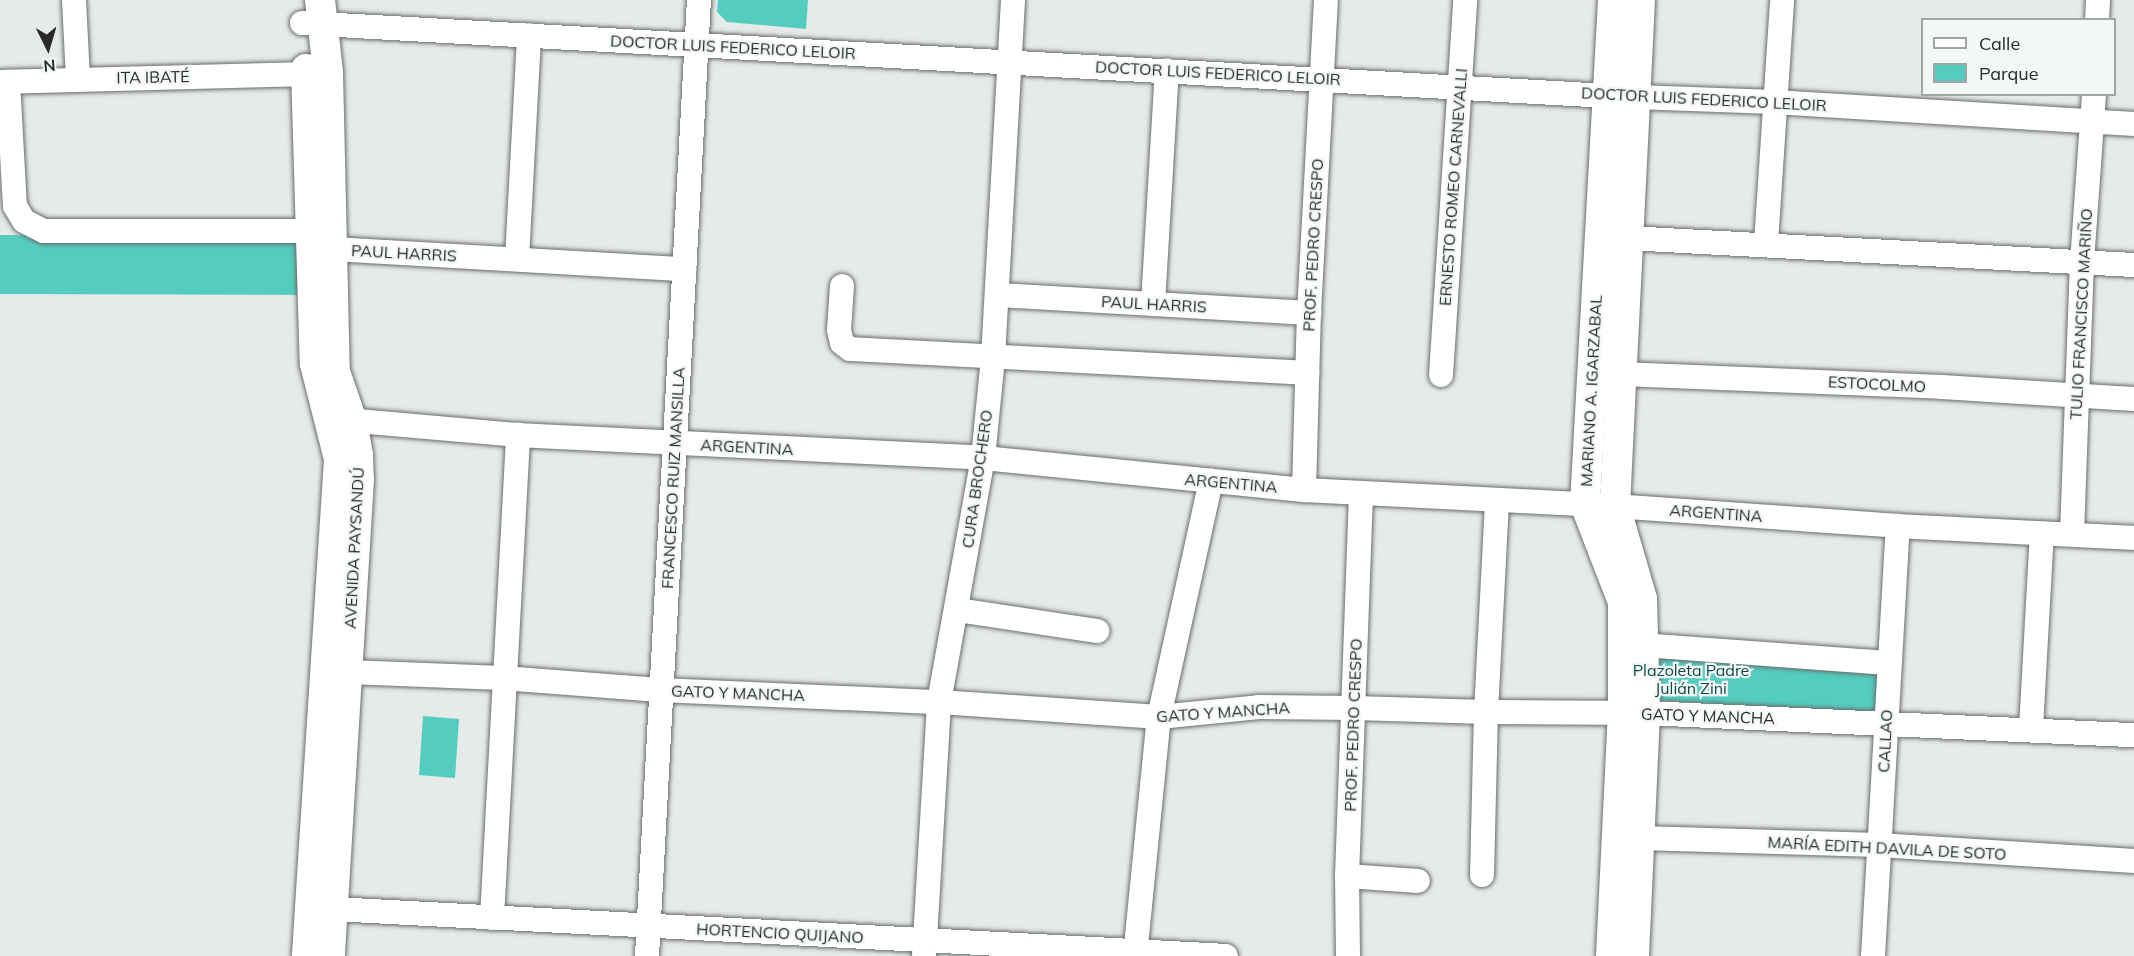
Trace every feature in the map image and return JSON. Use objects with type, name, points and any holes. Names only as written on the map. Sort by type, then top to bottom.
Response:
[{"type":"main road","name":"MARIANO A. IGARZABAL","points":[[1611,956],[1642,645],[1642,599],[1600,505],[1621,374],[1627,238],[1622,96],[1613,0]]},
{"type":"main road","name":"MARIANO A. IGARZABAL","points":[[1634,956],[1640,838],[1634,713],[1623,602],[1600,505],[1622,96],[1640,0]]},
{"type":"main road","name":"AVENIDA PAYSANDÚ","points":[[311,12],[307,74],[321,240]]},
{"type":"main road","name":"AVENIDA PAYSANDÚ","points":[[311,12],[328,72],[315,364],[358,455],[359,479],[330,956]]},
{"type":"main road","name":"AVENIDA PAYSANDÚ","points":[[307,956],[341,420]]},
{"type":"street","points":[[74,0],[78,78]]},
{"type":"street","name":"FRANCESCO RUIZ MANSILLA","points":[[647,956],[699,0]]},
{"type":"street","name":"CURA BROCHERO","points":[[925,948],[939,702],[983,458],[993,358],[1013,0]]},
{"type":"street","name":"PROF. PEDRO CRESPO","points":[[1304,490],[1309,313],[1326,0]]},
{"type":"street","name":"ERNESTO ROMEO CARNEVALLI","points":[[1441,375],[1465,0]]},
{"type":"street","points":[[1766,243],[1782,0]]},
{"type":"street","points":[[2097,18],[2098,0]]},
{"type":"street","name":"DOCTOR LUIS FEDERICO LELOIR","points":[[311,12],[529,35],[1323,80],[1774,102],[2134,124]]},
{"type":"street","points":[[517,259],[529,35]]},
{"type":"street","points":[[1153,304],[1167,70]]},
{"type":"street","name":"ITA IBATÉ","points":[[4,82],[78,78],[307,74]]},
{"type":"street","name":"PAUL HARRIS","points":[[4,82],[15,206],[24,221],[44,231],[321,240],[517,259],[684,269]]},
{"type":"street","name":"TULIO FRANCISCO MARIÑO","points":[[2072,534],[2082,262],[2094,96]]},
{"type":"street","points":[[1627,238],[1766,243],[2134,265]]},
{"type":"street","points":[[842,286],[839,330],[842,343],[850,349],[993,358],[1307,372]]},
{"type":"street","name":"PAUL HARRIS","points":[[998,296],[1309,313]]},
{"type":"street","name":"ESTOCOLMO","points":[[1621,374],[1931,387],[2134,399]]},
{"type":"street","name":"ARGENTINA","points":[[341,420],[518,435],[983,458],[1304,490],[1600,505],[1898,526],[2134,538]]},
{"type":"street","points":[[492,918],[503,678],[518,435]]},
{"type":"street","points":[[1135,953],[1159,717],[1211,481]]},
{"type":"street","name":"PROF. PEDRO CRESPO","points":[[1348,956],[1347,876],[1355,708],[1361,493]]},
{"type":"street","points":[[1482,875],[1486,712],[1497,501]]},
{"type":"street","name":"CALLAO","points":[[1873,956],[1898,526]]},
{"type":"street","points":[[2031,728],[2042,532]]},
{"type":"street","points":[[957,610],[1097,631]]},
{"type":"street","points":[[1642,645],[1889,663]]},
{"type":"street","name":"GATO Y MANCHA","points":[[348,672],[503,678],[660,690],[939,702],[1159,717],[1259,707],[1634,713],[2031,728],[2134,735]]},
{"type":"street","name":"MARÍA EDITH DAVILA DE SOTO","points":[[1640,838],[1879,845],[2134,861]]},
{"type":"street","points":[[1347,876],[1418,881]]},
{"type":"street","name":"HORTENCIO QUIJANO","points":[[333,909],[648,926],[925,948],[1226,956]]},
{"type":"green space","points":[[718,0],[808,0],[806,29],[727,22],[717,12]]},
{"type":"green space","points":[[0,235],[299,237],[301,295],[0,294]]},
{"type":"green space","name":"Plazoleta Padre Julián Zini","points":[[1653,654],[1879,668],[1877,714],[1653,700]]},
{"type":"green space","points":[[423,716],[459,719],[455,778],[419,775]]}]
